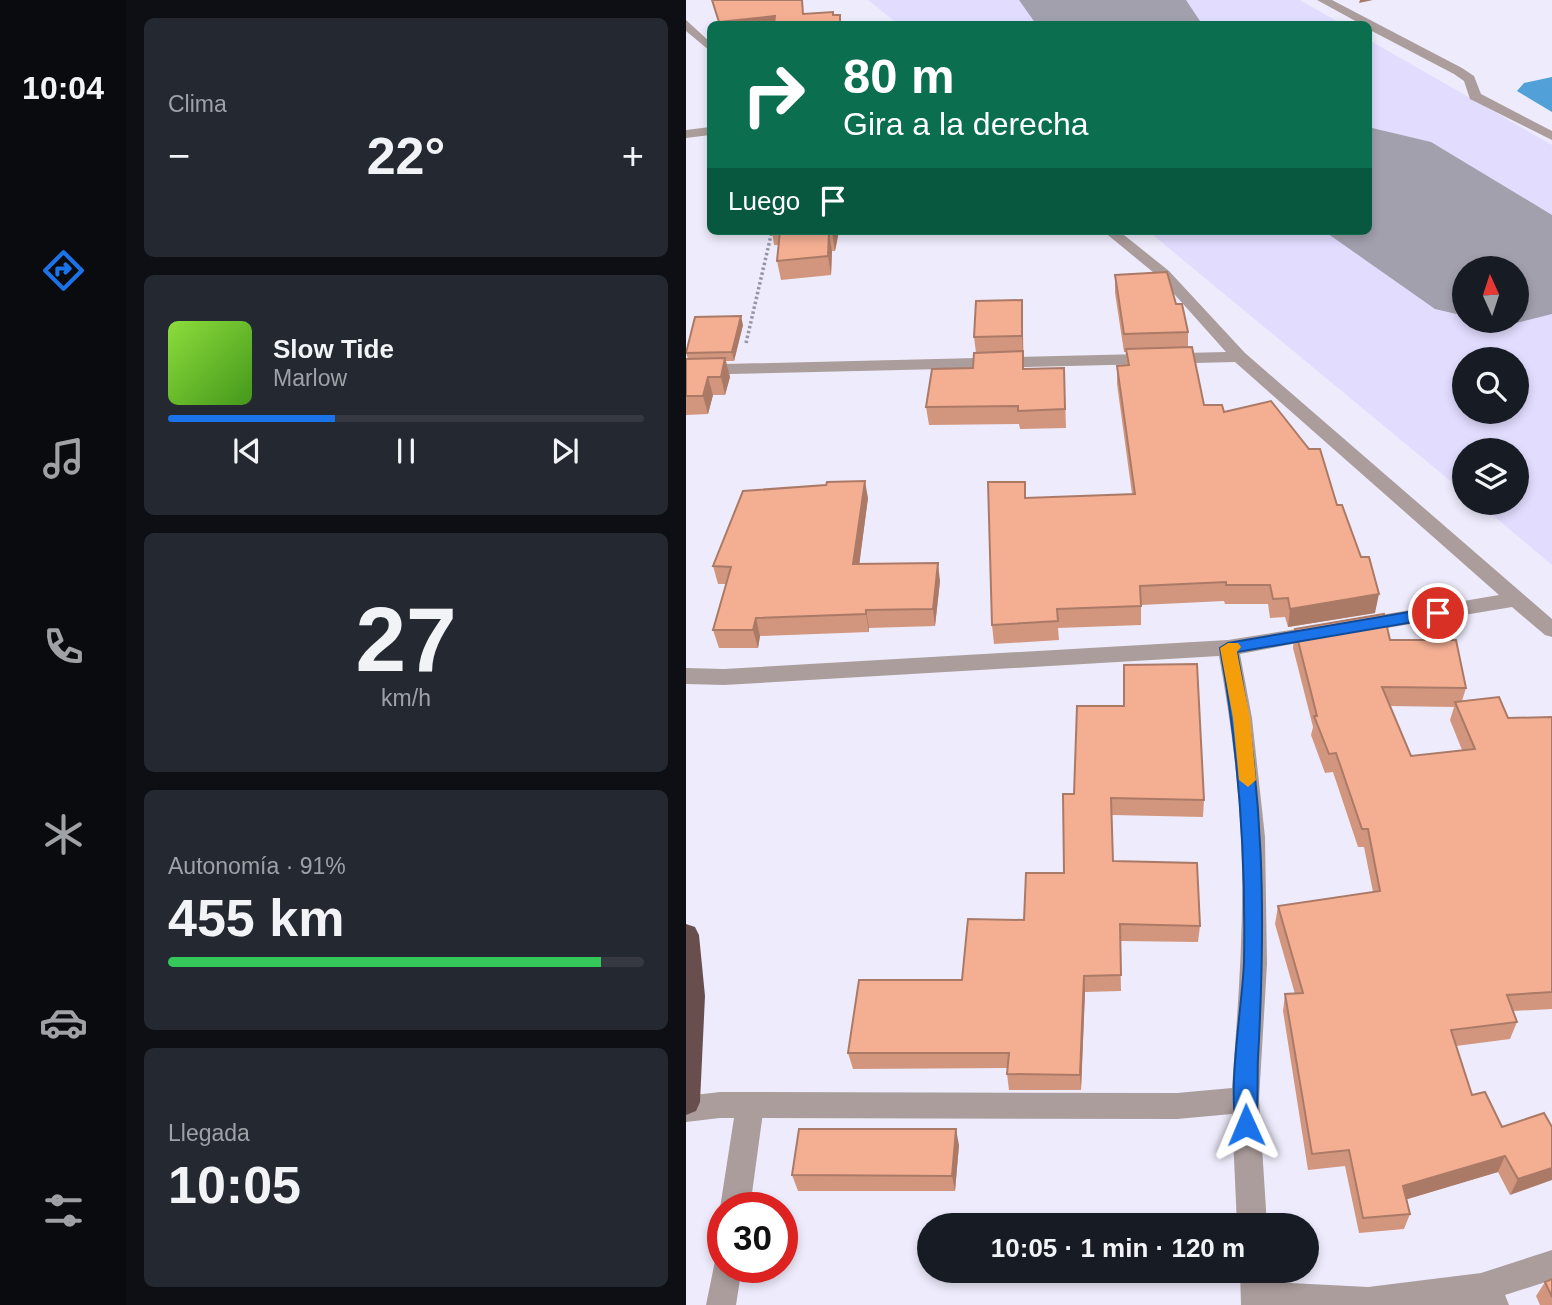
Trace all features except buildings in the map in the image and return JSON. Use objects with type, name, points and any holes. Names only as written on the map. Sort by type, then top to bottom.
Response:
[{"type":"highway","points":[[686,935],[692,996],[686,1102]]},
{"type":"street","points":[[1323,0],[1363,21]]},
{"type":"street","points":[[686,24],[707,45]]},
{"type":"street","points":[[1372,26],[1458,71],[1469,79],[1475,96],[1552,136]]},
{"type":"street","points":[[686,134],[707,131]]},
{"type":"street","points":[[1115,235],[1164,274],[1239,357],[1552,630]]},
{"type":"street","points":[[686,370],[1239,357]]},
{"type":"street","points":[[686,676],[724,677],[1228,648],[1516,599]]},
{"type":"street","points":[[1228,648],[1241,718],[1253,837],[1254,964],[1245,1100],[1251,1213]]},
{"type":"street","points":[[686,1109],[750,1105],[1177,1106],[1245,1100]]},
{"type":"street","points":[[737,1192],[750,1105]]},
{"type":"street","points":[[1256,1291],[1368,1302],[1488,1296],[1552,1265]]},
{"type":"street","points":[[721,1305],[724,1283]]},
{"type":"path","points":[[741,367],[771,235]]},
{"type":"shaded area","points":[[868,0],[1300,0],[1337,21],[894,21]]},
{"type":"shaded area","points":[[1372,42],[1552,145],[1552,565],[1492,515],[1529,515],[1529,438],[1452,438],[1452,482],[1153,235],[1372,235]]},
{"type":"water","points":[[1552,77],[1552,112],[1517,91],[1524,83]]},
{"type":"runway","points":[[1091,0],[1123,21]]},
{"type":"runway","points":[[1372,183],[1485,256]]},
{"type":"slow traffic","points":[[1233,647],[1228,648],[1241,718],[1248,780]]},
{"type":"route","points":[[1246,1125],[1245,1100],[1254,964],[1253,837],[1241,718],[1228,648],[1438,613]]}]
